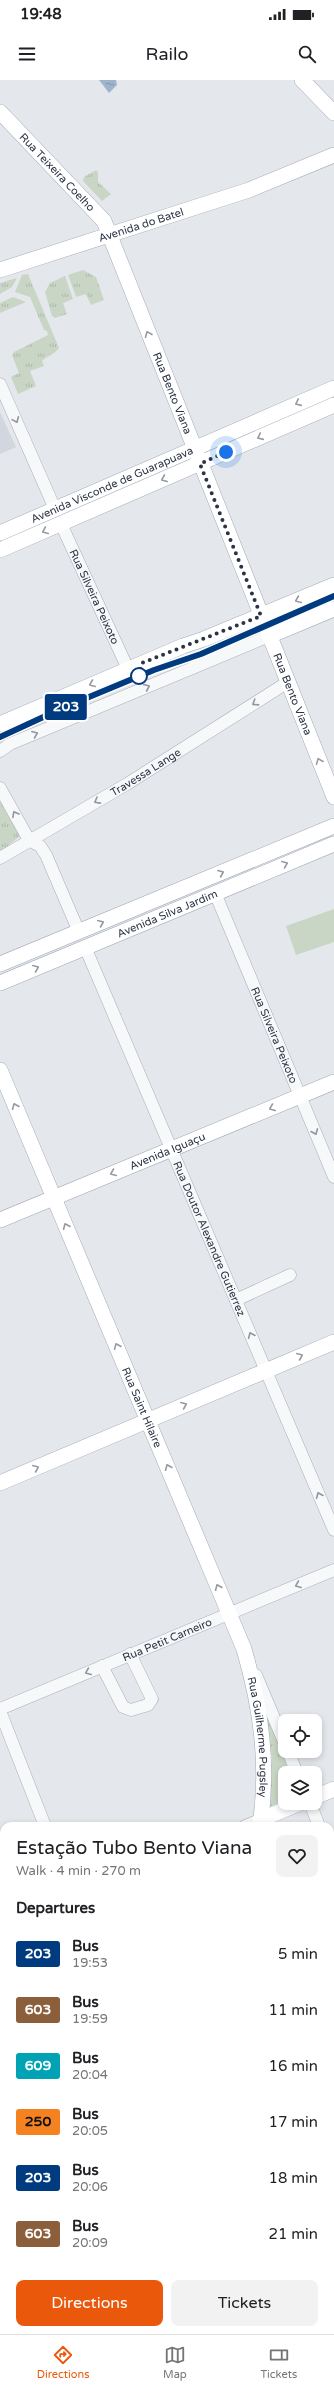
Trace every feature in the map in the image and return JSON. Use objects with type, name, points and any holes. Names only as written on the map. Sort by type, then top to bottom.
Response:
[{"type":"main road","points":[[302,80],[334,113]]},
{"type":"main road","name":"Rua Teixeira Coelho","points":[[0,112],[98,213],[104,222],[108,235]]},
{"type":"main road","name":"Avenida do Batel","points":[[280,177],[334,146]]},
{"type":"main road","name":"Avenida do Batel","points":[[0,270],[249,190],[334,155]]},
{"type":"main road","name":"Rua Bento Viana","points":[[108,235],[334,797]]},
{"type":"main road","name":"Avenida Visconde de Guarapuava","points":[[0,533],[334,388]]},
{"type":"main road","name":"Avenida Visconde de Guarapuava","points":[[0,550],[334,405]]},
{"type":"main road","points":[[262,419],[290,424]]},
{"type":"main road","points":[[80,498],[102,506]]},
{"type":"main road","points":[[0,724],[128,669],[334,585]]},
{"type":"main road","points":[[269,636],[334,609]]},
{"type":"main road","name":"Avenida Silva Jardim","points":[[0,964],[334,826]]},
{"type":"main road","name":"Avenida Silva Jardim","points":[[0,982],[334,844]]},
{"type":"main road","points":[[245,880],[270,852]]},
{"type":"main road","points":[[168,895],[193,902]]},
{"type":"main road","name":"Rua Saint Hilaire","points":[[0,1070],[244,1649]]},
{"type":"main road","name":"Avenida Iguaçu","points":[[0,1220],[334,1082]]},
{"type":"main road","points":[[0,1483],[334,1342]]},
{"type":"main road","name":"Rua Guilherme Pugsley","points":[[244,1649],[259,1709],[263,1733],[264,1779],[260,1822]]},
{"type":"main road","points":[[322,1794],[334,1789]]},
{"type":"main road","points":[[262,1822],[286,1810]]},
{"type":"street","points":[[0,384],[55,509]]},
{"type":"street","name":"Rua Silveira Peixoto","points":[[61,524],[128,669]]},
{"type":"street","points":[[0,751],[10,744],[269,636]]},
{"type":"street","name":"Travessa Lange","points":[[0,858],[127,784],[288,682]]},
{"type":"street","points":[[0,788],[29,840],[40,846],[46,855],[79,932]]},
{"type":"street","name":"Rua Silveira Peixoto","points":[[215,893],[334,1177]]},
{"type":"street","name":"Rua Doutor Alexandre Gutierrez","points":[[86,947],[334,1530]]},
{"type":"street","points":[[236,1300],[290,1275]]},
{"type":"street","name":"Rua Petit Carneiro","points":[[0,1710],[130,1654],[334,1570]]},
{"type":"street","name":"Rua Saint Hilaire","points":[[244,1649],[278,1728]]},
{"type":"street","points":[[102,1666],[123,1707],[131,1710],[148,1705],[152,1699],[130,1654]]},
{"type":"street","points":[[0,1710],[42,1822]]},
{"type":"street","points":[[313,1810],[318,1822]]},
{"type":"shaded area","points":[[0,412],[16,447],[0,454]]},
{"type":"green space","points":[[96,170],[98,172],[98,182],[111,194],[102,201],[83,181],[84,177]]},
{"type":"green space","points":[[83,270],[96,277],[104,300],[91,305],[86,294],[76,297],[68,275]]},
{"type":"green space","points":[[28,274],[59,348],[42,361],[44,366],[30,371],[36,386],[18,394],[11,377],[19,373],[12,355],[14,352],[48,335],[47,331],[44,330],[30,297],[15,292],[22,275]]},
{"type":"green space","points":[[65,276],[73,299],[63,303],[67,314],[55,318],[52,316],[45,292],[50,283]]},
{"type":"green space","points":[[17,278],[12,287],[0,294],[0,283]]},
{"type":"green space","points":[[13,297],[26,302],[0,313],[0,303]]},
{"type":"green space","points":[[0,801],[20,836],[0,852]]},
{"type":"green space","points":[[334,909],[334,942],[296,955],[286,926]]},
{"type":"green space","points":[[266,1711],[278,1739],[278,1758],[286,1758],[290,1766],[278,1766],[278,1803],[269,1807],[272,1759]]},
{"type":"water","points":[[99,80],[116,80],[117,85],[109,93]]},
{"type":"bus line","name":"203","points":[[0,737],[65,707],[154,670],[201,654],[334,596]]},
{"type":"route","points":[[139,676],[142,663],[183,646],[204,640],[261,616],[200,464],[226,452]]}]
